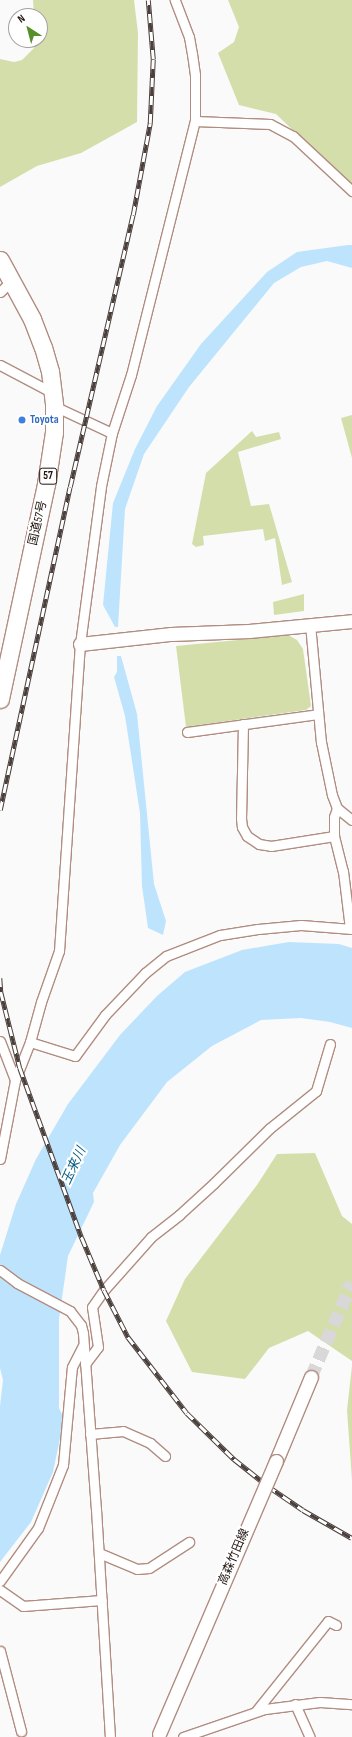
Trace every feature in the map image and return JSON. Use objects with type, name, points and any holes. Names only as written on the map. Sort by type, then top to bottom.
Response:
[{"type":"highway","name":"国道57号","points":[[0,260],[6,286],[32,319],[43,347],[50,371],[54,432],[51,460],[0,699]]},
{"type":"main road","points":[[80,644],[171,634],[249,631],[352,621]]},
{"type":"main road","name":"高森竹田線","points":[[158,1735],[311,1377]]},
{"type":"street","points":[[1,1155],[15,1080],[30,1042],[41,1002],[59,951],[80,644],[101,486],[112,433],[131,375],[195,121],[195,76],[192,54],[189,37],[175,0]]},
{"type":"street","points":[[195,121],[270,124],[293,136],[352,191]]},
{"type":"street","points":[[0,364],[53,400],[112,433]]},
{"type":"street","points":[[310,624],[320,742],[332,796],[337,808],[352,820]]},
{"type":"street","points":[[187,732],[318,714]]},
{"type":"street","points":[[243,724],[241,818],[242,827],[247,836],[259,844],[271,846],[334,836]]},
{"type":"street","points":[[30,1042],[75,1056],[105,1015],[145,973],[166,956],[202,941],[220,935],[258,929],[300,925],[351,929],[343,871],[334,836],[334,817],[337,808]]},
{"type":"street","points":[[0,1041],[15,1080]]},
{"type":"street","points":[[85,1364],[98,1347],[92,1307],[104,1290],[151,1236],[179,1215],[270,1128],[316,1091],[330,1044]]},
{"type":"street","points":[[0,1270],[17,1283],[70,1311],[81,1325],[99,1553],[110,1737]]},
{"type":"street","points":[[0,1581],[38,1528],[62,1465],[72,1367],[83,1344]]},
{"type":"street","points":[[90,1434],[123,1431],[150,1443],[165,1456]]},
{"type":"street","points":[[99,1553],[137,1569],[148,1568],[189,1542]]},
{"type":"street","points":[[0,1590],[23,1606],[102,1600]]},
{"type":"street","points":[[256,1711],[328,1621],[336,1625]]},
{"type":"street","points":[[0,1651],[21,1731]]},
{"type":"street","points":[[183,1737],[256,1711],[295,1704],[320,1702],[352,1704]]},
{"type":"street","points":[[295,1704],[310,1737]]},
{"type":"green space","points":[[33,0],[134,0],[138,33],[137,122],[81,153],[37,166],[0,187],[0,59],[14,62],[22,60],[34,48],[48,48],[48,8],[34,8]]},
{"type":"green space","points":[[228,0],[352,0],[352,187],[276,114],[239,105],[218,53],[234,42],[239,27]]},
{"type":"green space","points":[[352,415],[352,458],[341,418]]},
{"type":"green space","points":[[252,431],[256,437],[279,432],[281,439],[238,452],[251,506],[269,504],[292,582],[282,585],[275,538],[265,541],[263,529],[203,536],[204,545],[196,547],[192,544],[206,473]]},
{"type":"green space","points":[[304,594],[304,611],[274,615],[273,602]]},
{"type":"green space","points":[[288,635],[297,640],[303,649],[311,706],[306,710],[186,727],[176,646]]},
{"type":"green space","points":[[315,1153],[342,1216],[352,1224],[352,1361],[308,1331],[269,1348],[245,1379],[192,1372],[166,1321],[185,1279],[257,1185],[277,1154]]},
{"type":"green space","points":[[352,1366],[352,1480],[347,1410]]},
{"type":"water","points":[[352,245],[352,268],[327,261],[301,267],[274,283],[189,387],[144,454],[125,509],[118,627],[115,627],[103,605],[113,503],[135,449],[157,406],[201,344],[267,272],[297,252]]},
{"type":"water","points":[[117,656],[121,656],[137,714],[154,884],[166,921],[163,935],[148,928],[142,886],[140,813],[125,716],[114,677],[117,672]]},
{"type":"water","name":"玉来川","points":[[289,942],[339,944],[352,948],[352,1028],[330,1022],[301,1018],[261,1020],[212,1046],[167,1082],[120,1145],[93,1193],[94,1202],[68,1256],[59,1319],[59,1408],[64,1419],[53,1472],[31,1522],[0,1562],[0,1406],[3,1380],[0,1368],[0,1255],[16,1204],[36,1159],[68,1104],[120,1035],[157,996],[185,972],[242,950]]},
{"type":"tunnel","points":[[311,1377],[352,1282]]},
{"type":"railway","points":[[0,810],[70,487],[133,215],[150,123],[153,59],[148,0]]},
{"type":"railway","points":[[0,978],[1,992],[20,1068],[82,1238],[104,1290],[128,1337],[187,1413],[234,1459],[268,1486],[303,1510],[352,1538]]},
{"type":"place","name":"Toyota","points":[[22,420]]}]
